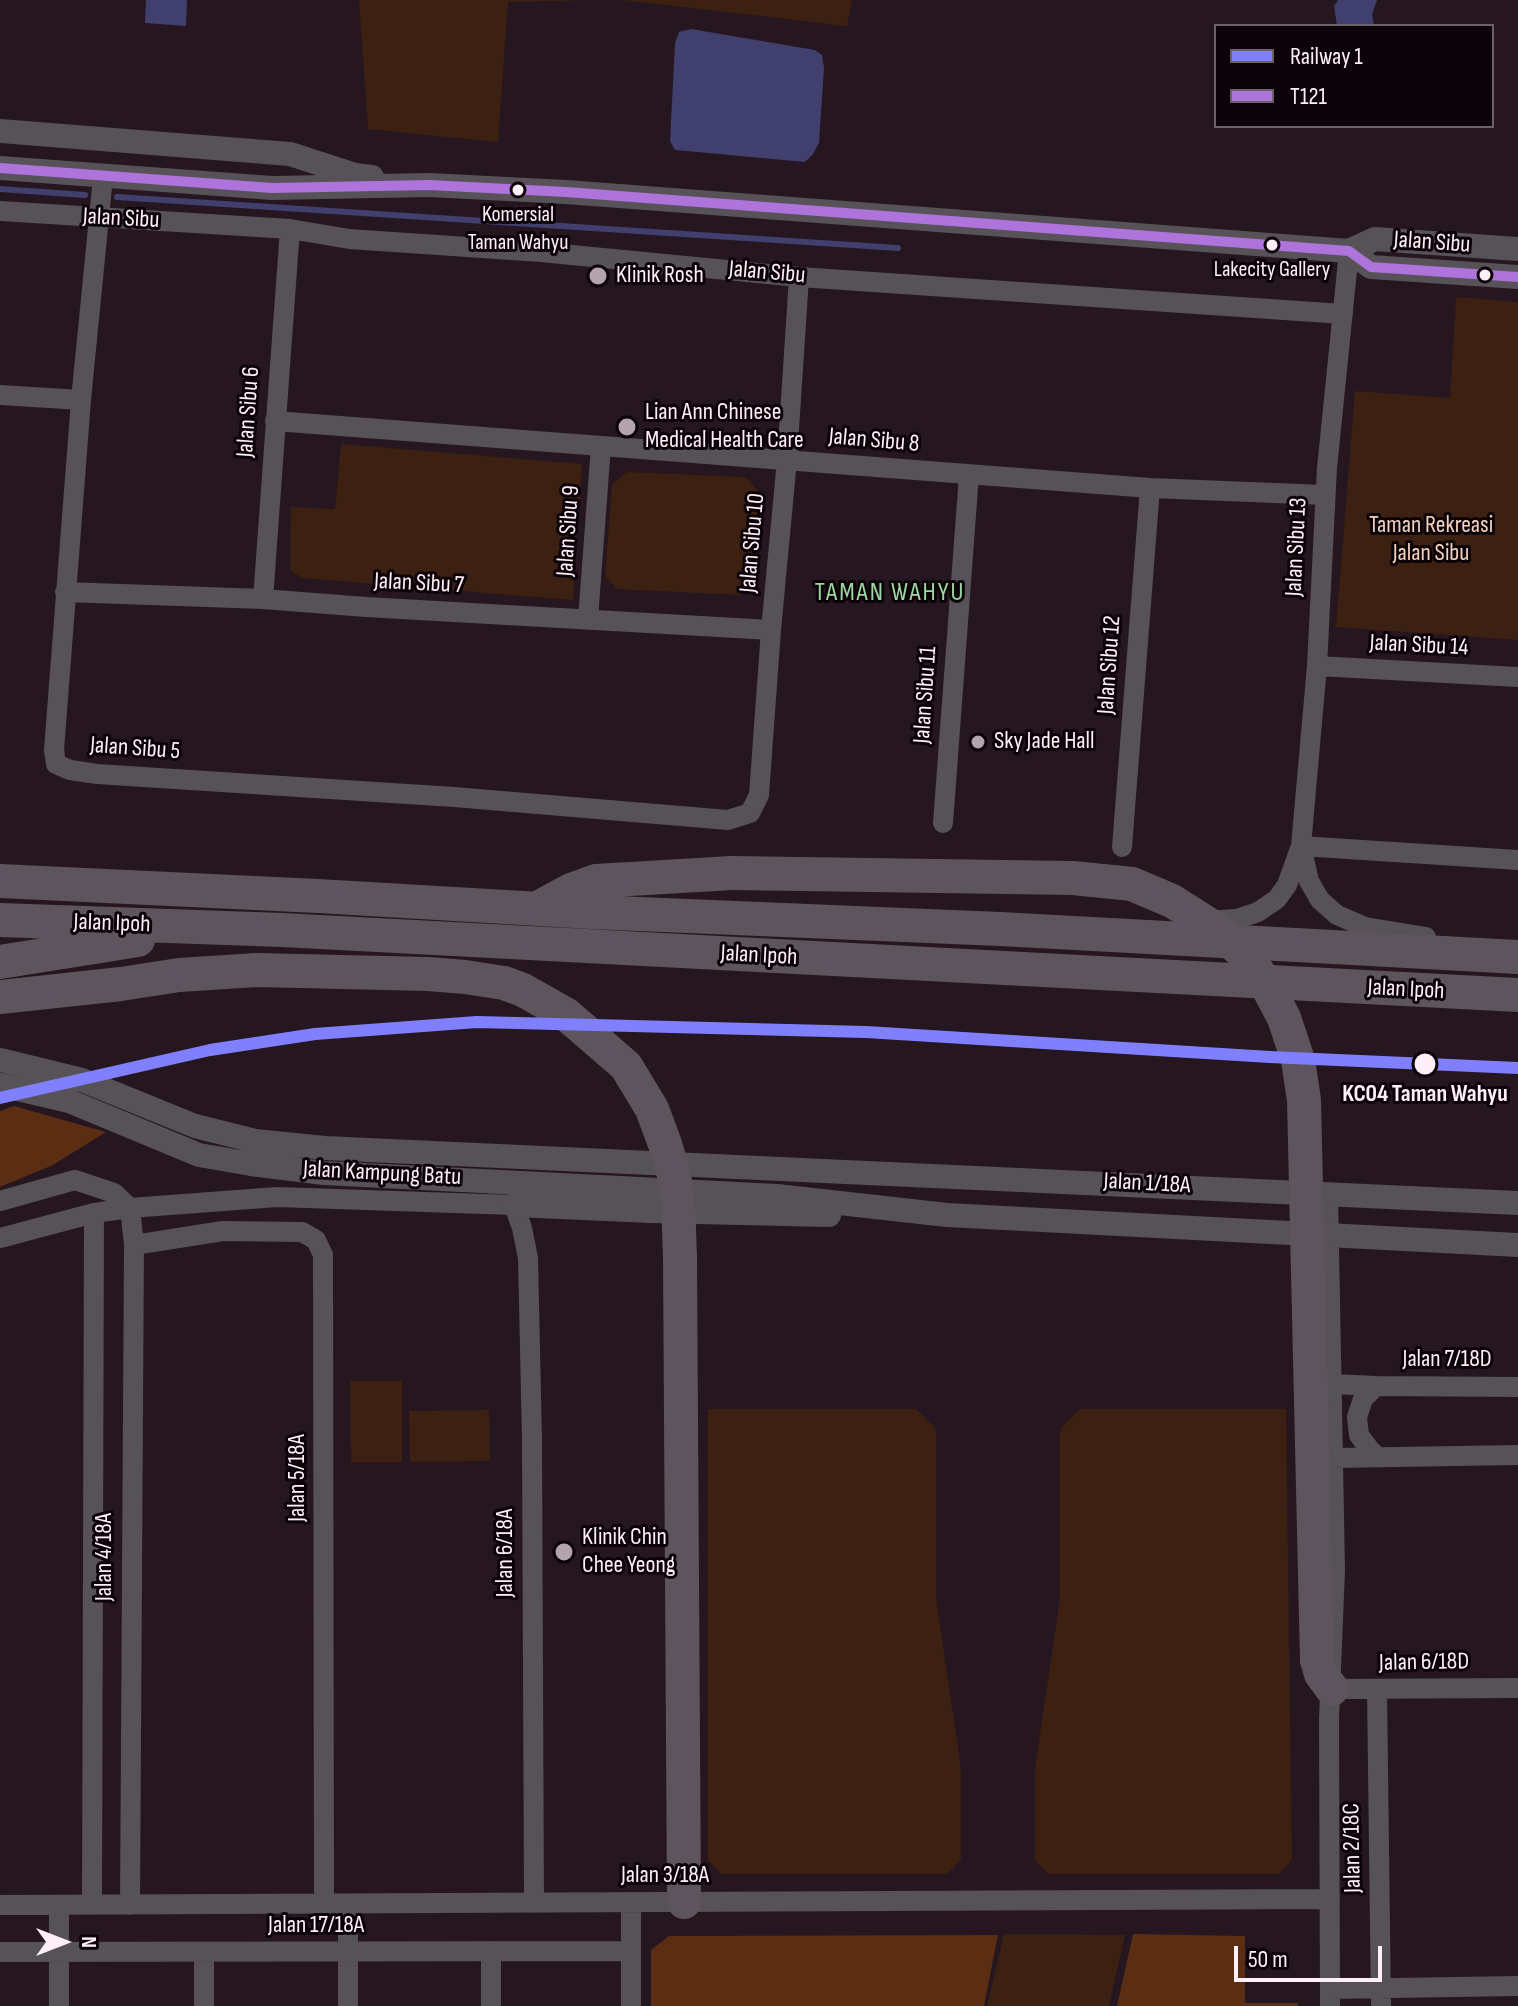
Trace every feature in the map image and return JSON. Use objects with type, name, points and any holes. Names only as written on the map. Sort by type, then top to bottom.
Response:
[{"type":"highway","points":[[536,909],[571,890],[596,881],[732,873],[1073,878],[1132,884],[1172,901],[1221,932],[1248,958],[1284,1018],[1298,1060],[1304,1100],[1324,1675]]},
{"type":"highway","name":"Jalan Ipoh","points":[[0,881],[1518,957]]},
{"type":"highway","name":"Jalan Ipoh","points":[[0,920],[222,928],[1518,995]]},
{"type":"highway","points":[[0,962],[222,928]]},
{"type":"highway","points":[[0,997],[179,975],[257,970],[465,977],[504,983],[542,999],[567,1015],[626,1066],[652,1109],[674,1175],[678,1201],[684,1902]]},
{"type":"street","name":"Jalan Sibu","points":[[0,131],[290,154],[355,175],[429,185]]},
{"type":"street","name":"Jalan Sibu","points":[[0,168],[272,188],[429,185],[566,192],[1349,251],[1375,239],[1518,249]]},
{"type":"street","name":"Jalan Sibu 5","points":[[103,177],[65,592],[54,750],[56,764],[70,770],[97,774],[454,797],[728,820],[750,813]]},
{"type":"street","name":"Jalan Sibu","points":[[0,211],[290,229],[349,239],[541,252],[799,277],[1343,314]]},
{"type":"street","name":"Jalan Sibu 6","points":[[263,599],[290,229]]},
{"type":"street","name":"Jalan Sibu","points":[[1349,251],[1371,267],[1518,277]]},
{"type":"street","name":"Jalan Sibu 13","points":[[1000,929],[1237,919],[1258,912],[1277,899],[1287,885],[1301,846],[1317,666],[1325,495],[1349,251]]},
{"type":"street","name":"Jalan Sibu 10","points":[[750,813],[759,795],[799,277]]},
{"type":"street","points":[[0,395],[81,400]]},
{"type":"street","name":"Jalan Sibu 8","points":[[275,421],[1150,488],[1325,495]]},
{"type":"street","name":"Jalan Sibu 9","points":[[588,619],[601,446]]},
{"type":"street","name":"Jalan Sibu 11","points":[[943,823],[969,475]]},
{"type":"street","name":"Jalan Sibu 12","points":[[1122,847],[1150,488]]},
{"type":"street","name":"Jalan Sibu 7","points":[[65,592],[263,599],[771,630]]},
{"type":"street","name":"Jalan Sibu 14","points":[[1317,666],[1518,677]]},
{"type":"street","name":"Jalan Sibu 13","points":[[1301,846],[1309,881],[1320,900],[1337,915],[1365,927],[1518,949]]},
{"type":"street","points":[[1301,846],[1518,860]]},
{"type":"street","name":"Jalan Kampung Batu","points":[[0,1060],[82,1080],[195,1126],[255,1141],[325,1148],[775,1168]]},
{"type":"street","name":"Jalan Kampung Batu","points":[[0,1085],[69,1101],[199,1155],[251,1164],[324,1173],[777,1196]]},
{"type":"street","name":"Jalan 1/18A","points":[[775,1168],[1518,1203]]},
{"type":"street","points":[[0,1201],[75,1180],[114,1193],[130,1208]]},
{"type":"street","points":[[1328,1193],[1335,1570],[1324,1675],[1329,1719],[1330,1998],[1518,1986]]},
{"type":"street","name":"Jalan 1/18A","points":[[777,1196],[947,1215],[1518,1245]]},
{"type":"street","points":[[0,1238],[94,1213],[277,1197],[792,1215],[947,1215]]},
{"type":"street","name":"Jalan 6/18A","points":[[514,1205],[528,1258],[534,1903]]},
{"type":"street","name":"Jalan 4/18A","points":[[130,1208],[134,1245],[130,1905]]},
{"type":"street","name":"Jalan 4/18A","points":[[92,1905],[94,1213]]},
{"type":"street","name":"Jalan 5/18A","points":[[134,1245],[223,1231],[302,1232],[316,1240],[323,1255],[324,1904]]},
{"type":"street","name":"Jalan 7/18D","points":[[1333,1384],[1518,1387]]},
{"type":"street","name":"Jalan 7/18D","points":[[1376,1386],[1363,1399],[1357,1426],[1364,1443],[1377,1456]]},
{"type":"street","points":[[1334,1458],[1518,1455]]},
{"type":"street","points":[[93,1560],[131,1560]]},
{"type":"street","name":"Jalan 6/18D","points":[[1324,1675],[1377,1689],[1518,1688]]},
{"type":"street","name":"Jalan 2/18C","points":[[1377,1689],[1381,1997]]},
{"type":"street","name":"Jalan 3/18A","points":[[0,1905],[1330,1899]]},
{"type":"street","points":[[631,1902],[631,2006]]},
{"type":"street","points":[[348,1904],[348,2006]]},
{"type":"street","points":[[59,1906],[59,2006]]},
{"type":"street","points":[[491,1951],[491,2006]]},
{"type":"street","name":"Jalan 17/18A","points":[[0,1952],[631,1951]]},
{"type":"street","points":[[204,1952],[204,2006]]},
{"type":"green space","points":[[359,0],[595,0],[508,2],[498,142],[368,129]]},
{"type":"green space","points":[[623,0],[852,0],[847,26]]},
{"type":"green space","name":"Taman Rekreasi Jalan Sibu","points":[[1456,297],[1518,302],[1518,640],[1336,627],[1355,391],[1450,398]]},
{"type":"green space","points":[[341,444],[582,464],[573,600],[302,578],[290,570],[291,507],[335,509]]},
{"type":"green space","points":[[627,472],[745,477],[758,491],[752,581],[741,595],[617,589],[605,576],[612,485]]},
{"type":"green space","points":[[350,1381],[402,1381],[402,1462],[351,1462]]},
{"type":"green space","points":[[708,1409],[916,1409],[936,1429],[936,1598],[961,1768],[961,1860],[947,1874],[721,1874],[708,1860]]},
{"type":"green space","points":[[1080,1409],[1286,1409],[1292,1860],[1279,1874],[1048,1874],[1035,1860],[1035,1768],[1060,1598],[1060,1429]]},
{"type":"green space","points":[[489,1410],[490,1461],[410,1462],[409,1411]]},
{"type":"green space","points":[[1004,1934],[1125,1935],[1109,2006],[987,2006]]},
{"type":"shaded area","points":[[146,0],[187,0],[186,26],[145,23]]},
{"type":"shaded area","points":[[1338,0],[1377,0],[1372,14],[1374,24],[1337,24],[1334,6]]},
{"type":"shaded area","points":[[691,29],[815,50],[822,55],[824,68],[819,143],[805,162],[675,150],[670,141],[675,43],[679,32]]},
{"type":"shaded area","points":[[14,1106],[106,1132],[53,1165],[0,1187],[0,1111]]},
{"type":"shaded area","points":[[1133,1934],[1245,1936],[1245,2003],[1298,2003],[1298,2006],[1117,2006]]},
{"type":"shaded area","points":[[998,1935],[984,2006],[651,2006],[651,1950],[669,1936]]},
{"type":"waterway","points":[[0,189],[85,195]]},
{"type":"waterway","points":[[117,197],[898,248]]},
{"type":"rail line","name":"1","points":[[0,1098],[210,1050],[315,1034],[477,1022],[866,1032],[1270,1057],[1518,1068]]},
{"type":"transit line","name":"T121","points":[[0,168],[272,188],[429,185],[566,192],[1349,251],[1371,267],[1518,277]]},
{"type":"place","name":"Komersial Taman Wahyu","points":[[518,190]]},
{"type":"place","name":"Lakecity Gallery","points":[[1272,245]]},
{"type":"place","name":"Klinik Rosh","points":[[598,276]]},
{"type":"place","name":"Lian Ann Chinese Medical Health Care","points":[[627,427]]},
{"type":"place","name":"Sky Jade Hall","points":[[978,742]]},
{"type":"place","name":"KC04 Taman Wahyu","points":[[1425,1064]]},
{"type":"place","name":"Klinik Chin Chee Yeong","points":[[564,1552]]},
{"type":"district","name":"TAMAN WAHYU","points":[[890,593]]}]
